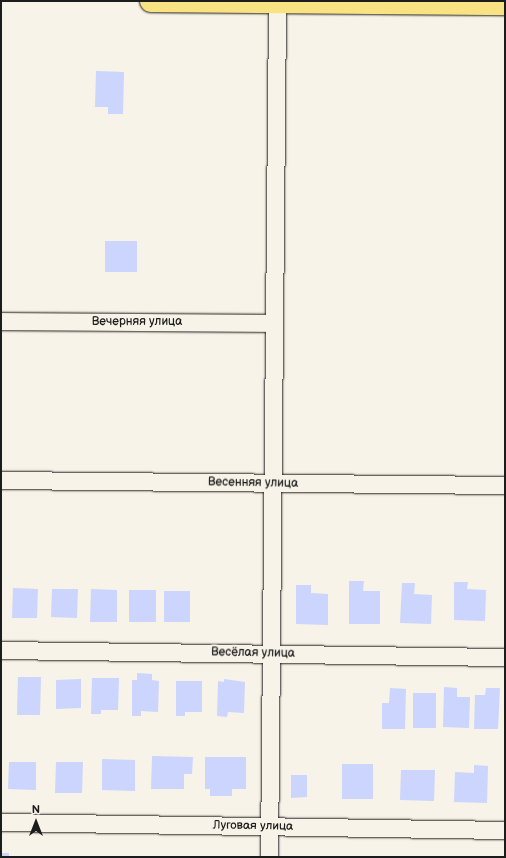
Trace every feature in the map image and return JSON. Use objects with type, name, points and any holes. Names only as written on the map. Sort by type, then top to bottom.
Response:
[{"type":"main road","points":[[151,1],[505,4]]},
{"type":"street","points":[[269,857],[277,2]]},
{"type":"street","name":"Вечерняя улица","points":[[1,321],[274,324]]},
{"type":"street","name":"Весенняя улица","points":[[1,480],[272,484],[505,485]]},
{"type":"street","name":"Весёлая улица","points":[[1,650],[505,657]]},
{"type":"street","name":"Луговая улица","points":[[1,822],[505,830]]},
{"type":"building","points":[[96,71],[124,72],[123,114],[108,114],[108,107],[95,107]]},
{"type":"building","points":[[105,241],[137,241],[137,272],[105,272]]},
{"type":"building","points":[[349,581],[364,581],[363,591],[380,591],[380,624],[349,624]]},
{"type":"building","points":[[454,582],[468,582],[467,589],[486,590],[485,621],[454,620]]},
{"type":"building","points":[[402,583],[415,583],[414,594],[432,595],[431,624],[400,623]]},
{"type":"building","points":[[296,585],[311,585],[311,593],[328,594],[328,625],[296,624]]},
{"type":"building","points":[[13,588],[38,589],[37,618],[12,618]]},
{"type":"building","points":[[52,589],[78,589],[77,618],[51,617]]},
{"type":"building","points":[[91,589],[117,590],[117,622],[90,622]]},
{"type":"building","points":[[129,590],[156,590],[156,622],[129,622]]},
{"type":"building","points":[[164,591],[190,591],[190,622],[164,622]]},
{"type":"building","points":[[137,673],[152,674],[152,680],[159,681],[158,712],[141,711],[141,716],[132,716],[132,680],[137,680]]},
{"type":"building","points":[[18,677],[41,677],[40,715],[17,715]]},
{"type":"building","points":[[92,678],[119,678],[118,710],[101,710],[101,714],[91,714]]},
{"type":"building","points":[[81,679],[81,708],[56,709],[56,680]]},
{"type":"building","points":[[224,679],[245,682],[244,713],[228,712],[227,717],[217,716],[218,681],[224,682]]},
{"type":"building","points":[[176,681],[202,681],[202,712],[185,712],[185,716],[176,716]]},
{"type":"building","points":[[444,687],[457,688],[457,697],[470,697],[469,728],[443,727]]},
{"type":"building","points":[[390,688],[406,689],[405,729],[382,729],[382,703],[389,703]]},
{"type":"building","points":[[486,688],[500,688],[498,729],[474,729],[475,695],[485,695]]},
{"type":"building","points":[[413,693],[436,693],[436,728],[413,728]]},
{"type":"building","points":[[152,756],[193,757],[192,774],[184,774],[184,789],[151,789]]},
{"type":"building","points":[[205,757],[246,757],[246,789],[232,789],[232,796],[210,796],[210,789],[205,789]]},
{"type":"building","points":[[102,759],[135,760],[135,791],[102,790]]},
{"type":"building","points":[[9,762],[36,762],[36,790],[8,789]]},
{"type":"building","points":[[56,762],[83,762],[82,793],[55,793]]},
{"type":"building","points":[[342,764],[373,764],[373,799],[342,799]]},
{"type":"building","points":[[474,765],[488,766],[487,803],[454,802],[455,772],[474,773]]},
{"type":"building","points":[[401,770],[435,770],[434,801],[400,800]]},
{"type":"building","points":[[291,775],[307,775],[307,797],[291,798]]},
{"type":"building","points":[[1,853],[9,853],[9,857],[1,857]]}]
